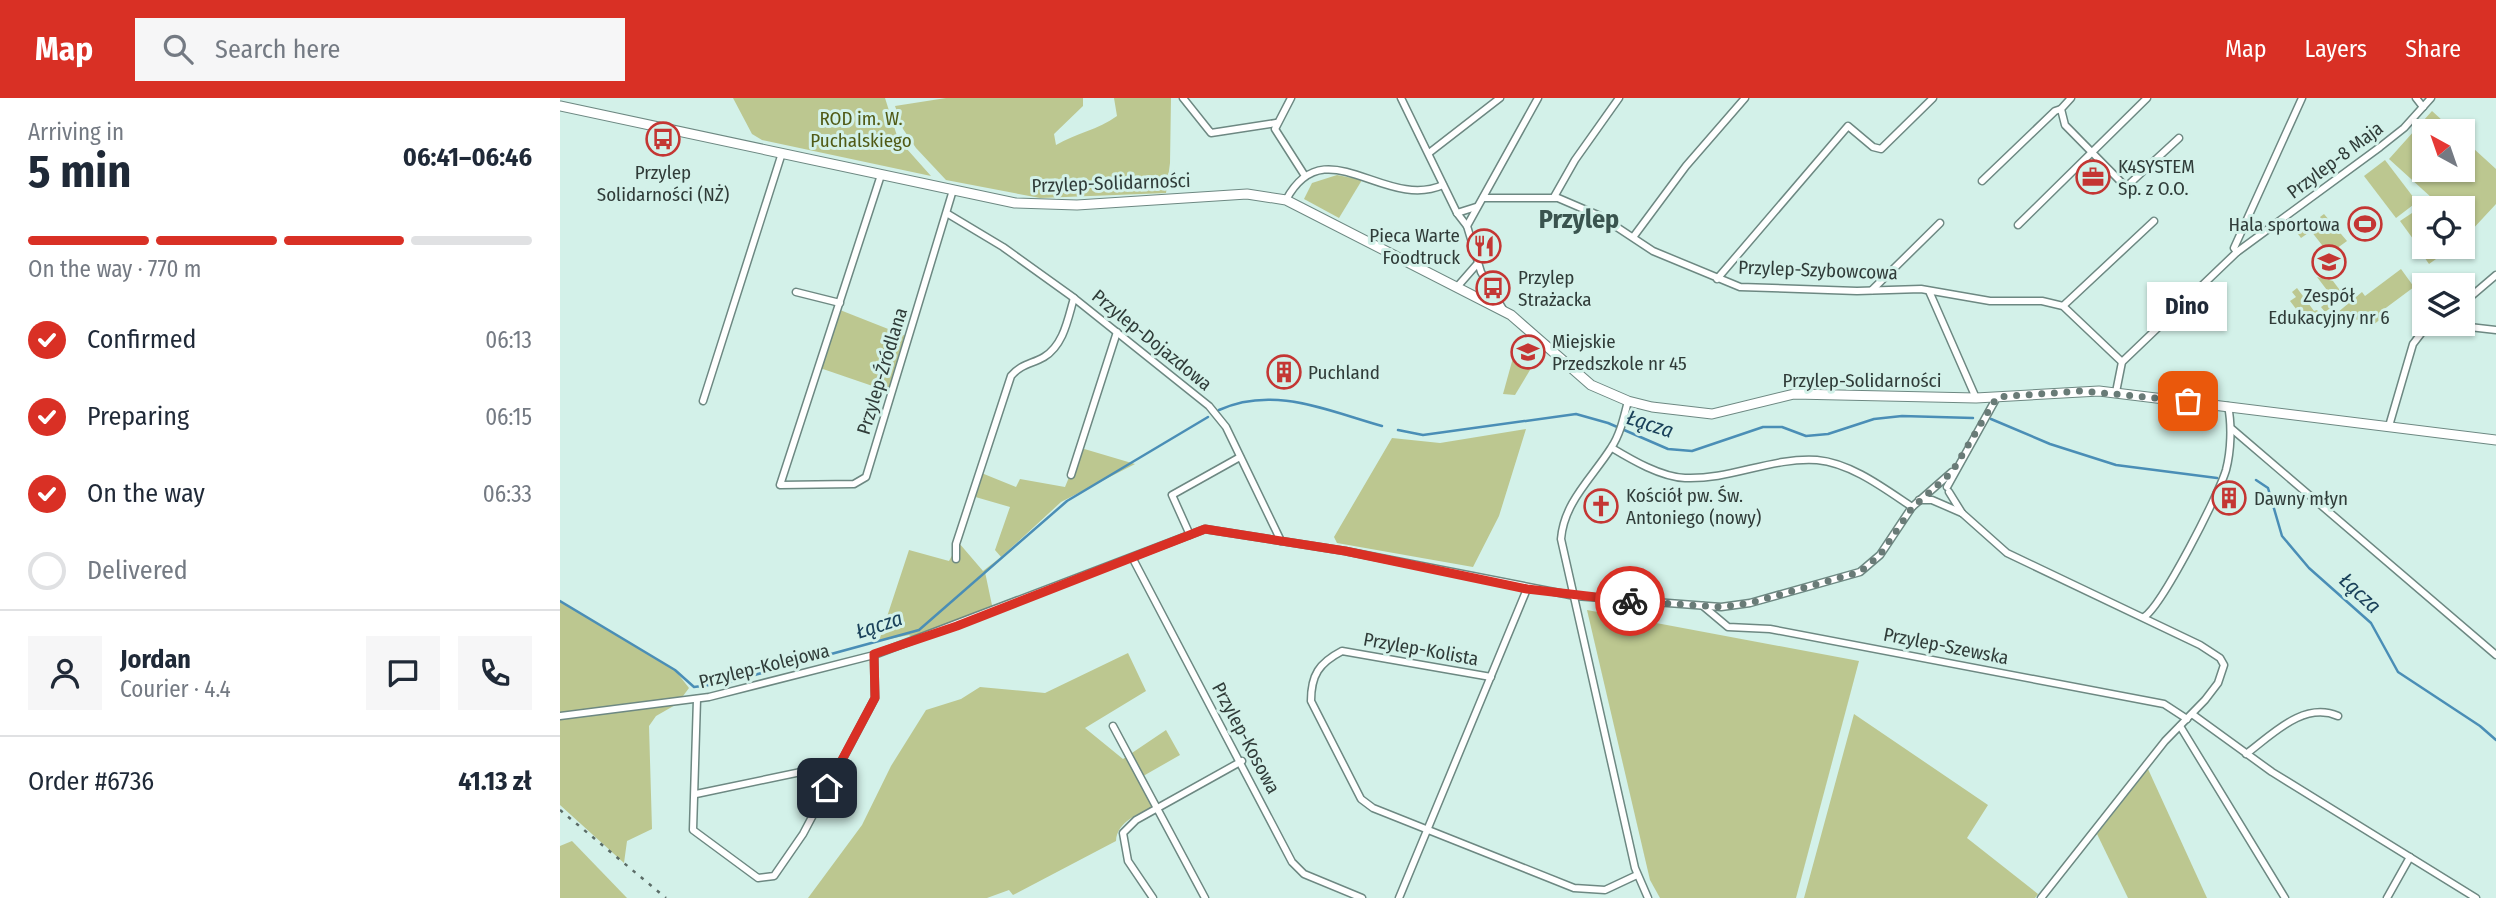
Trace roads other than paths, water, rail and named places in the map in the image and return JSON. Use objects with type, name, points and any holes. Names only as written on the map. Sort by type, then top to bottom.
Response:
[{"type":"main road","name":"Przylep-Solidarności","points":[[565,104],[1015,203],[1052,206],[1247,194],[1286,200],[1504,312],[1591,385],[1628,401],[1695,414],[1725,413],[1794,394],[1976,398],[2066,391],[2116,392],[2496,440]]},
{"type":"street","points":[[1183,98],[1211,133],[1276,123]]},
{"type":"street","points":[[1291,98],[1276,123],[1277,135],[1305,176]]},
{"type":"street","points":[[1401,98],[1457,213],[1467,226],[1478,263],[1504,312]]},
{"type":"street","points":[[1429,153],[1500,98]]},
{"type":"street","points":[[1530,98],[1534,107]]},
{"type":"street","points":[[1467,226],[1538,98]]},
{"type":"street","points":[[1555,197],[1575,160],[1619,98]]},
{"type":"street","points":[[1634,236],[1686,166],[1745,98]]},
{"type":"street","points":[[1717,279],[1848,125],[1873,147],[1881,149],[1933,98]]},
{"type":"street","points":[[1982,181],[2071,98]]},
{"type":"street","points":[[2018,225],[2147,98]]},
{"type":"street","points":[[2237,252],[2234,248],[2302,98]]},
{"type":"street","points":[[2416,98],[2423,107]]},
{"type":"street","name":"Przylep-8 Maja","points":[[2122,362],[2237,252],[2380,147],[2431,98]]},
{"type":"street","points":[[2061,109],[2065,125],[2126,187],[2179,138]]},
{"type":"street","points":[[704,401],[782,153]]},
{"type":"street","points":[[1286,200],[1305,176],[1328,169],[1416,192],[1443,185]]},
{"type":"street","points":[[796,292],[840,303],[881,175]]},
{"type":"street","name":"Przylep-Źródlana","points":[[840,303],[780,485],[854,484],[866,477],[953,190]]},
{"type":"street","name":"Przylep-Szybowcowa","points":[[1483,198],[1555,197],[1600,216],[1653,251],[1717,279],[1748,288],[1929,291],[1990,301],[2042,300],[2063,306]]},
{"type":"street","points":[[1457,213],[1476,208]]},
{"type":"street","name":"Przylep-Dojazdowa","points":[[947,214],[1003,247],[1074,298],[1209,406],[1226,428],[1281,541]]},
{"type":"street","points":[[2116,392],[2122,362],[2063,306],[2154,221]]},
{"type":"street","points":[[1872,290],[1940,223]]},
{"type":"street","points":[[1457,287],[1478,263]]},
{"type":"street","points":[[2475,293],[2496,275]]},
{"type":"street","points":[[1929,291],[1976,398]]},
{"type":"street","points":[[956,559],[956,544],[1011,376],[1018,368],[1041,359],[1058,345],[1074,298]]},
{"type":"street","points":[[2475,328],[2496,330]]},
{"type":"street","points":[[1071,475],[1117,332]]},
{"type":"street","points":[[2389,426],[2413,344],[2419,336]]},
{"type":"street","points":[[1575,596],[1703,606],[1750,603],[1842,578],[1868,566],[1880,555],[1919,500],[1952,472],[1997,397]]},
{"type":"street","points":[[1628,401],[1612,448],[1578,493],[1562,523],[1565,563],[1575,596],[1637,876],[1647,898]]},
{"type":"street","points":[[2144,617],[2180,564],[2220,485],[2227,467],[2232,429],[2228,406]]},
{"type":"street","points":[[2232,429],[2496,655]]},
{"type":"street","points":[[1612,448],[1636,463],[1683,478],[1722,475],[1798,460],[1820,460],[1861,476],[1912,508]]},
{"type":"street","points":[[1191,535],[1172,495],[1240,457]]},
{"type":"street","points":[[1940,504],[1948,499],[1952,472]]},
{"type":"street","points":[[1938,484],[1948,490],[1962,513],[2007,553],[2200,645],[2220,658],[2224,665],[2218,683],[2041,898]]},
{"type":"street","points":[[1930,492],[1932,500]]},
{"type":"street","points":[[1919,500],[1932,500],[1962,513]]},
{"type":"street","name":"Przylep-Kolejowa","points":[[560,716],[697,699],[874,654],[1191,535],[1215,529],[1575,596]]},
{"type":"street","name":"Przylep-Kosowa","points":[[1133,559],[1242,761],[1292,862],[1304,874],[1362,898]]},
{"type":"street","points":[[1399,898],[1527,589]]},
{"type":"street","name":"Przylep-Szewska","points":[[1703,606],[1728,627],[1770,629],[2164,704],[2190,716],[2476,898]]},
{"type":"street","name":"Przylep-Kolista","points":[[1491,677],[1342,651],[1327,659],[1316,670],[1311,685],[1311,701],[1361,799],[1373,808],[1581,890],[1605,890],[1637,876]]},
{"type":"street","points":[[697,699],[692,830],[758,878],[774,876],[803,834],[875,698],[874,654]]},
{"type":"street","points":[[2246,754],[2298,716],[2308,713],[2338,716]]},
{"type":"street","points":[[1113,726],[1205,898]]},
{"type":"street","points":[[2180,726],[2285,898]]},
{"type":"street","points":[[1153,898],[1128,861],[1123,834],[1136,820],[1242,761]]},
{"type":"street","points":[[695,794],[839,764]]},
{"type":"street","points":[[2387,898],[2410,857]]},
{"type":"waterway","name":"Łącza","points":[[1219,410],[1239,403],[1280,400],[1321,408],[1382,426]]},
{"type":"waterway","name":"Łącza","points":[[1398,430],[1423,435],[1576,414],[1608,423],[1668,449],[1692,451],[1763,427],[1782,427],[1806,436],[1828,434],[1874,419],[1902,416],[1973,418]]},
{"type":"waterway","name":"Łącza","points":[[560,601],[675,670],[694,687],[725,683],[919,630],[1067,501],[1208,417]]},
{"type":"waterway","name":"Łącza","points":[[1991,419],[2050,444],[2116,465],[2217,478]]},
{"type":"waterway","name":"Łącza","points":[[2256,480],[2268,488],[2282,536],[2309,568],[2371,623],[2398,672],[2480,726],[2496,740]]},
{"type":"railway","points":[[560,810],[666,898]]},
{"type":"place","name":"Przylep Solidarności (NŻ)","points":[[663,139]]},
{"type":"place","name":"K4SYSTEM Sp. z O.O.","points":[[2093,177]]},
{"type":"place","name":"Hala sportowa","points":[[2365,224]]},
{"type":"place","name":"Pieca Warte Foodtruck","points":[[1484,246]]},
{"type":"place","name":"Zespół Edukacyjny nr 6","points":[[2329,262]]},
{"type":"place","name":"Przylep Strażacka","points":[[1493,288]]},
{"type":"place","name":"Miejskie Przedszkole nr 45","points":[[1528,352]]},
{"type":"place","name":"Puchland","points":[[1284,372]]},
{"type":"place","name":"Dino","points":[[2188,401]]},
{"type":"place","name":"Dawny młyn","points":[[2229,498]]},
{"type":"place","name":"Kościół pw. Św. Antoniego (nowy)","points":[[1601,506]]},
{"type":"district","name":"Przylep","points":[[1579,219]]},
{"type":"park label","name":"ROD im. W. Puchalskiego","points":[[861,129]]}]
